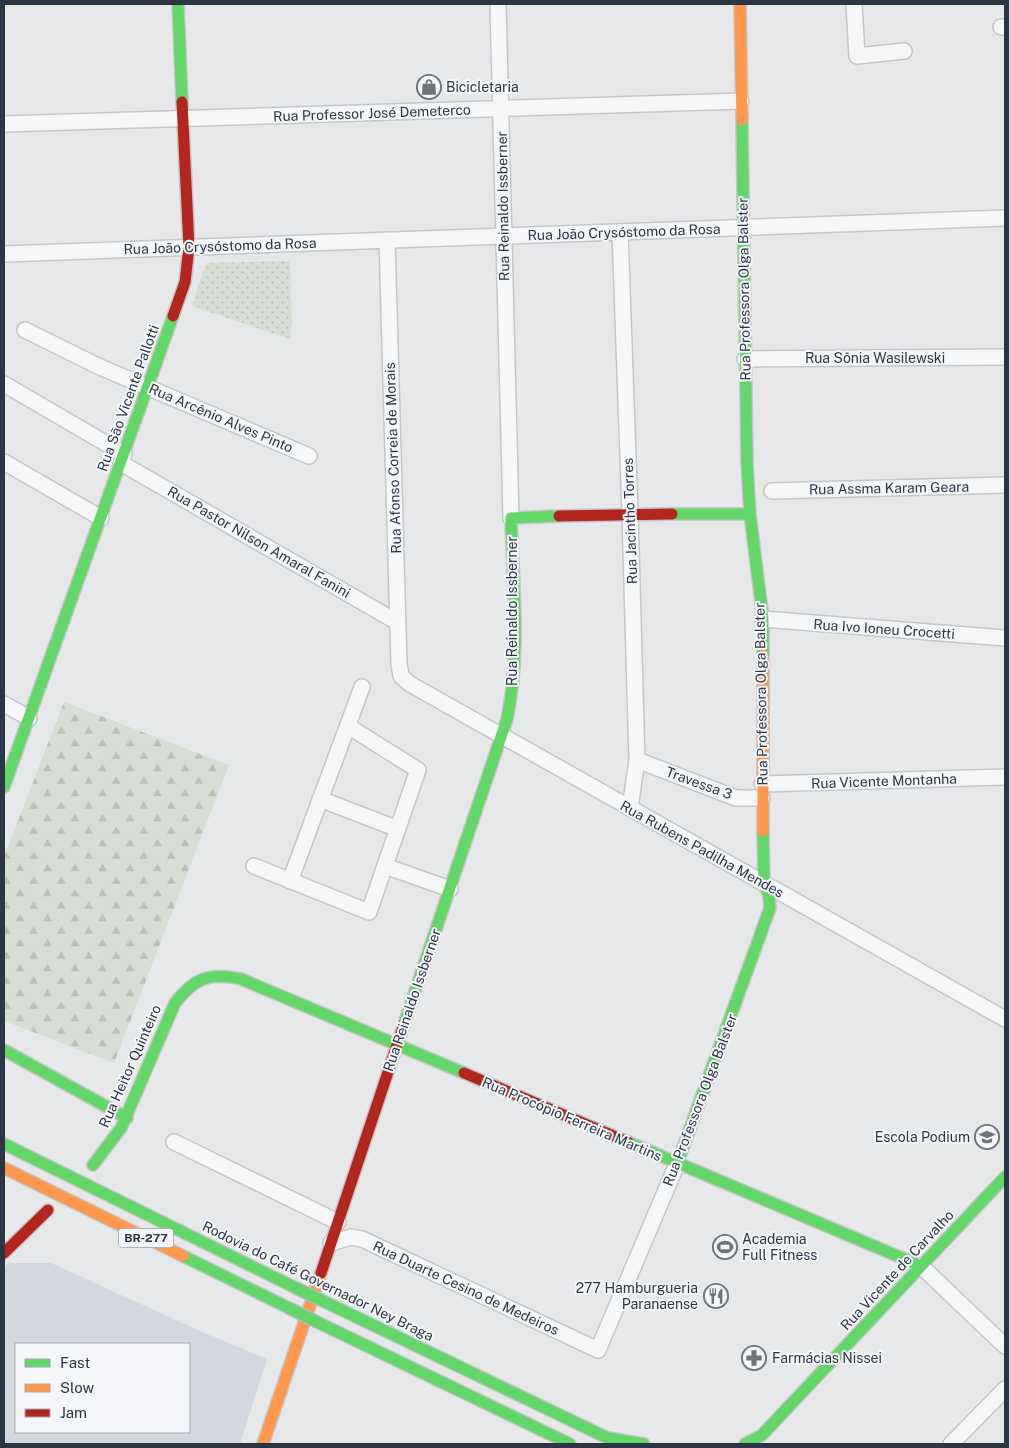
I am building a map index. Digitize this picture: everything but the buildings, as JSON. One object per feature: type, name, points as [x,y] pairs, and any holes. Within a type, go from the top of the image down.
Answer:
[{"type":"main road","name":"Rua São Vicente Pallotti","points":[[4,787],[185,282],[189,247],[178,4]]},
{"type":"main road","name":"Rua Professora Olga Balster","points":[[678,1164],[770,908],[769,896],[764,884],[762,791],[763,619],[750,514],[747,463],[740,4]]},
{"type":"main road","points":[[511,518],[630,514],[750,514]]},
{"type":"main road","name":"Rua Reinaldo Issberner","points":[[263,1444],[450,889],[510,704],[514,676],[511,518]]},
{"type":"main road","name":"Rua Procópio Ferreira Martins","points":[[196,981],[212,976],[228,976],[241,979],[921,1266]]},
{"type":"main road","name":"Rua Heitor Quinteiro","points":[[93,1165],[112,1142],[127,1118],[175,1002],[184,990],[196,981]]},
{"type":"main road","points":[[4,1050],[127,1118]]},
{"type":"main road","points":[[4,1139],[34,1159]]},
{"type":"main road","name":"Rodovia do Café Governador Ney Braga","points":[[4,1144],[296,1288],[620,1444]]},
{"type":"main road","name":"BR-277","points":[[4,1168],[570,1444]]},
{"type":"main road","name":"Rua Vicente de Carvalho","points":[[745,1444],[762,1435],[1005,1176]]},
{"type":"main road","points":[[4,1253],[48,1210]]},
{"type":"main road","points":[[608,1438],[644,1444]]},
{"type":"street","name":"Rua Reinaldo Issberner","points":[[498,4],[511,518]]},
{"type":"street","points":[[854,4],[856,56],[904,51]]},
{"type":"street","name":"Rua Professor José Demeterco","points":[[4,124],[741,101]]},
{"type":"street","name":"Rua João Crysóstomo da Rosa","points":[[4,254],[1005,218]]},
{"type":"street","name":"Rua Jacintho Torres","points":[[620,232],[637,760],[630,808]]},
{"type":"street","name":"Rua Afonso Correia de Morais","points":[[386,240],[397,622],[401,676]]},
{"type":"street","name":"Rua Arcênio Alves Pinto","points":[[25,330],[100,367],[308,456]]},
{"type":"street","name":"Rua Sônia Wasilewski","points":[[745,359],[1005,357]]},
{"type":"street","name":"Rua Pastor Nilson Amaral Fanini","points":[[4,384],[122,458],[397,622]]},
{"type":"street","points":[[4,462],[101,518]]},
{"type":"street","name":"Rua Assma Karam Geara","points":[[772,491],[1005,485]]},
{"type":"street","name":"Rua Ivo Ioneu Crocetti","points":[[763,619],[1005,638]]},
{"type":"street","name":"Rua Rubens Padilha Mendes","points":[[401,676],[410,684],[501,736],[1005,1019]]},
{"type":"street","points":[[290,881],[362,688]]},
{"type":"street","points":[[4,704],[29,718]]},
{"type":"street","points":[[254,866],[369,912],[418,770],[348,726]]},
{"type":"street","name":"Travessa 3","points":[[637,760],[736,798],[762,791]]},
{"type":"street","name":"Rua Vicente Montanha","points":[[762,791],[1005,777]]},
{"type":"street","points":[[320,799],[398,829]]},
{"type":"street","points":[[385,866],[450,889]]},
{"type":"street","points":[[174,1142],[338,1222]]},
{"type":"street","name":"Rua Professora Olga Balster","points":[[598,1350],[678,1164]]},
{"type":"street","name":"Rua Duarte Cesino de Medeiros","points":[[331,1243],[351,1237],[362,1239],[598,1350]]},
{"type":"street","name":"Rua Procópio Ferreira Martins","points":[[921,1266],[1005,1346]]},
{"type":"street","points":[[951,1444],[1005,1389]]},
{"type":"shaded area","points":[[8,1263],[51,1263],[200,1331],[267,1359],[240,1444],[4,1444],[4,1270]]},
{"type":"green space","points":[[290,261],[292,323],[290,339],[192,306],[206,263]]},
{"type":"green space","points":[[64,702],[229,765],[114,1063],[4,1021],[4,857]]},
{"type":"traffic: fast","points":[[178,4],[182,102]]},
{"type":"traffic: fast","points":[[742,120],[747,463],[750,514],[763,619],[763,655]]},
{"type":"traffic: fast","points":[[4,787],[173,316]]},
{"type":"traffic: fast","points":[[672,514],[750,514]]},
{"type":"traffic: fast","points":[[404,1024],[507,719],[514,669],[515,644],[511,518],[559,516]]},
{"type":"traffic: fast","points":[[677,1164],[770,908],[769,896],[764,884],[763,831]]},
{"type":"traffic: fast","points":[[93,1165],[121,1128],[175,1003],[189,988],[203,979],[220,976],[241,979],[464,1073]]},
{"type":"traffic: fast","points":[[4,1050],[127,1118]]},
{"type":"traffic: fast","points":[[628,1142],[921,1266]]},
{"type":"traffic: fast","points":[[4,1144],[296,1288]]},
{"type":"traffic: fast","points":[[745,1444],[762,1435],[1005,1177]]},
{"type":"traffic: fast","points":[[183,1256],[289,1308]]},
{"type":"traffic: fast","points":[[296,1288],[323,1301]]},
{"type":"traffic: fast","points":[[323,1301],[620,1444]]},
{"type":"traffic: fast","points":[[289,1308],[317,1322]]},
{"type":"traffic: fast","points":[[317,1322],[570,1444]]},
{"type":"traffic: fast","points":[[608,1438],[644,1444]]},
{"type":"traffic: slow","points":[[740,4],[742,120]]},
{"type":"traffic: slow","points":[[763,655],[763,831]]},
{"type":"traffic: slow","points":[[4,1168],[183,1256]]},
{"type":"traffic: slow","points":[[263,1444],[321,1273]]},
{"type":"traffic: jam","points":[[173,316],[185,282],[189,247],[182,102]]},
{"type":"traffic: jam","points":[[559,516],[672,514]]},
{"type":"traffic: jam","points":[[321,1273],[404,1024]]},
{"type":"traffic: jam","points":[[464,1073],[628,1142]]},
{"type":"traffic: jam","points":[[4,1253],[48,1210]]},
{"type":"place","name":"Bicicletaria","points":[[429,87]]},
{"type":"place","name":"Escola Podium","points":[[987,1137]]},
{"type":"place","name":"Academia Full Fitness","points":[[725,1247]]},
{"type":"place","name":"277 Hamburgueria Paranaense","points":[[716,1296]]},
{"type":"place","name":"Farmácias Nissei","points":[[754,1358]]}]
